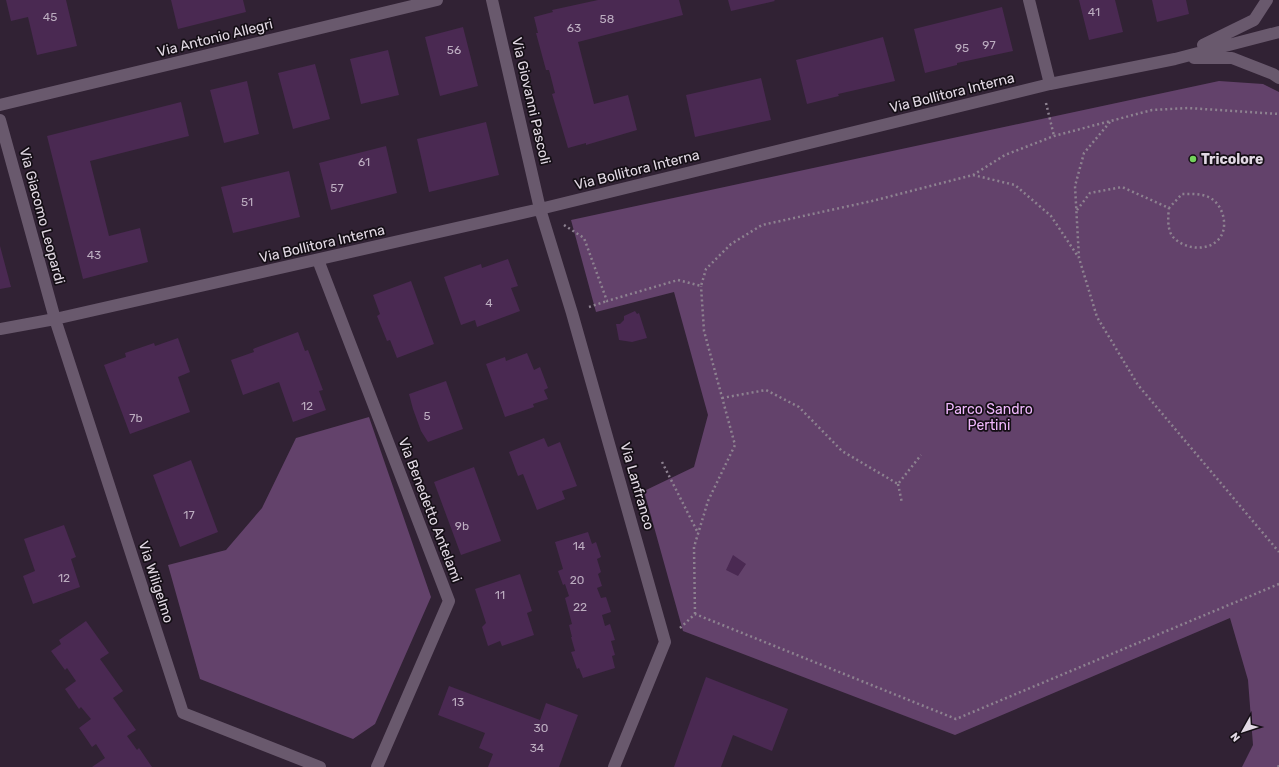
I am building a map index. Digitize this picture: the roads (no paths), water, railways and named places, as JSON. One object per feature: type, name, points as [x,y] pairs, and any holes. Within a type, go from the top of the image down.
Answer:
[{"type":"street","name":"Via Antonio Allegri","points":[[0,105],[437,0]]},
{"type":"street","name":"Via Giovanni Pascoli","points":[[492,0],[540,209]]},
{"type":"street","points":[[1029,0],[1046,85]]},
{"type":"street","points":[[1175,59],[1254,20],[1267,0]]},
{"type":"street","name":"Via Bollitora Interna","points":[[0,329],[55,319],[540,209],[1046,85],[1175,59],[1279,32]]},
{"type":"street","points":[[1175,59],[1232,58],[1273,74],[1279,78]]},
{"type":"street","name":"Via Giacomo Leopardi","points":[[0,120],[55,319]]},
{"type":"street","name":"Via Lanfranco","points":[[540,209],[572,313],[666,642],[614,767]]},
{"type":"street","name":"Via Benedetto Antelami","points":[[318,260],[449,601],[377,767]]},
{"type":"street","name":"Via Wiligelmo","points":[[55,319],[183,713],[320,767]]},
{"type":"place","name":"Tricolore","points":[[1193,159]]},
{"type":"park label","name":"Parco Sandro Pertini","points":[[989,418]]}]
